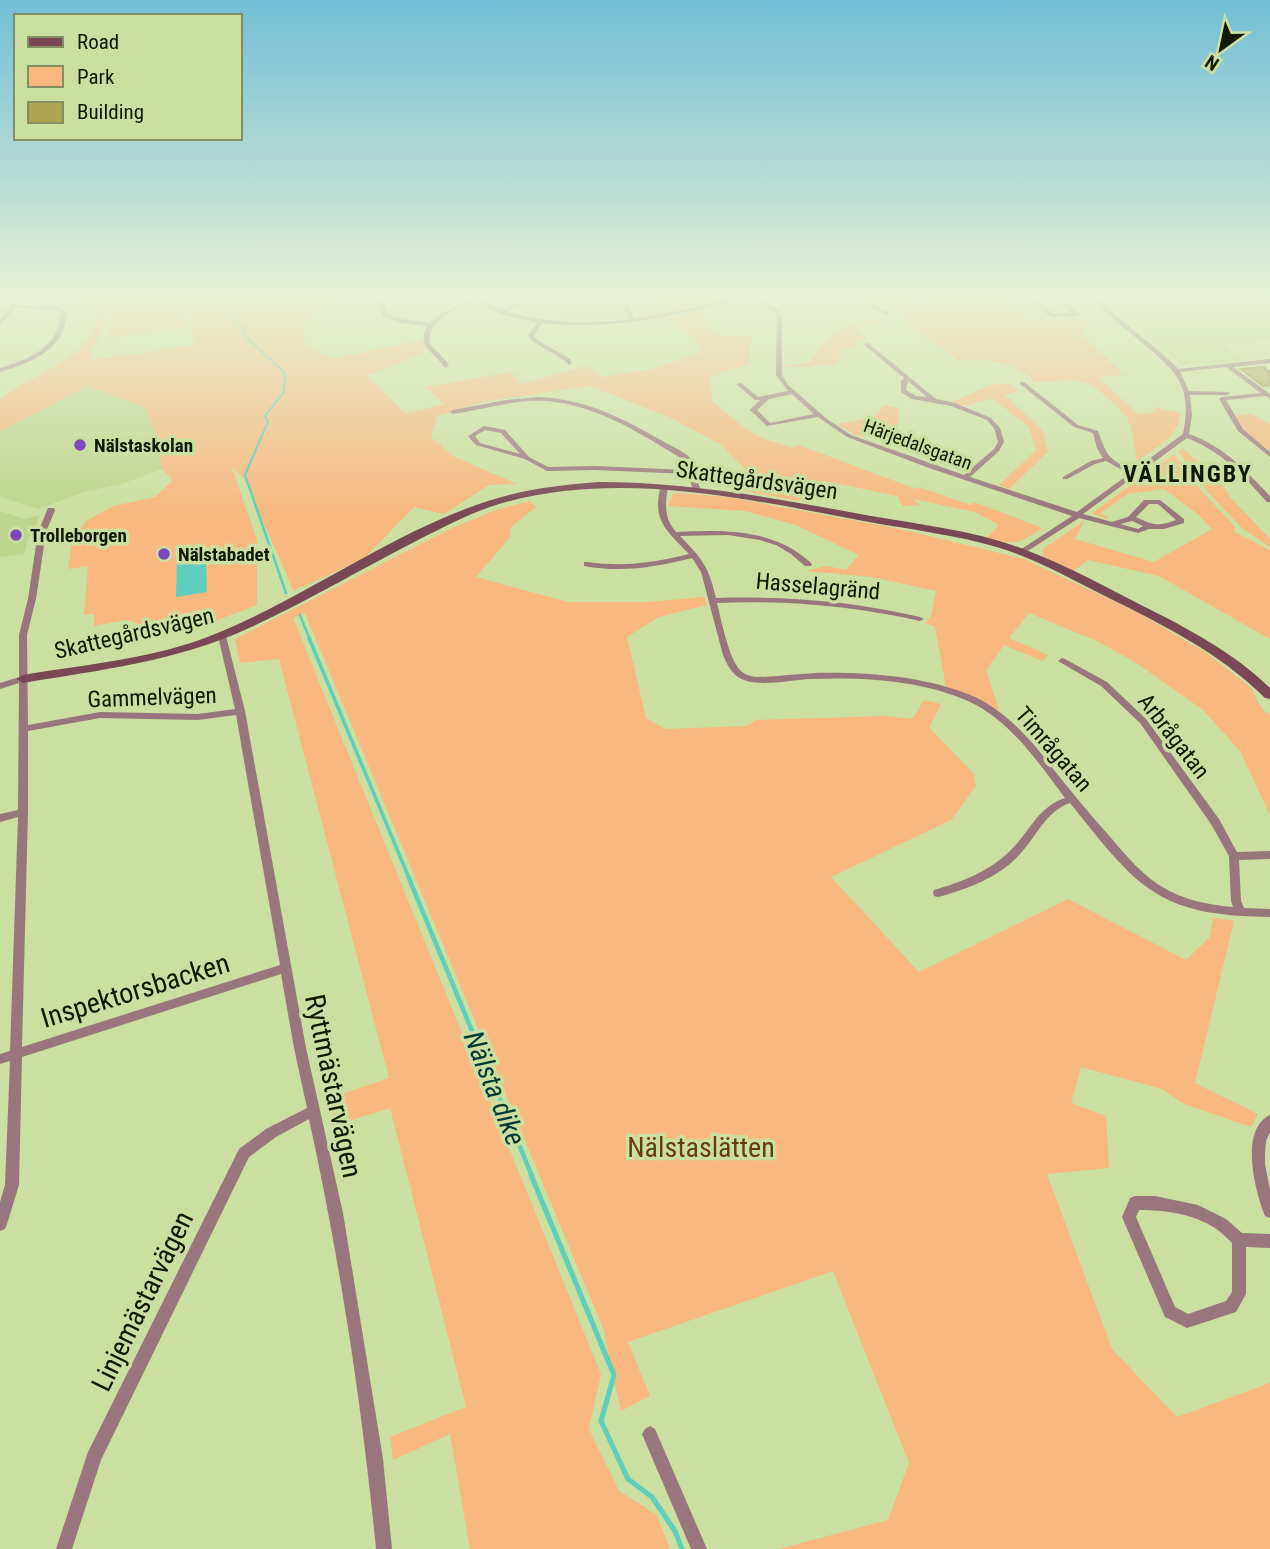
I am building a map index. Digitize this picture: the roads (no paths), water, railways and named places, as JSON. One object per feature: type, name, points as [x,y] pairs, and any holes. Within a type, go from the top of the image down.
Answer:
[{"type":"street","name":"Härjedalsgatan","points":[[779,368],[779,375],[793,392],[849,436],[965,478],[1078,515],[1138,531],[1181,521],[1160,502],[1147,502],[1130,519]]},
{"type":"street","points":[[896,368],[934,400]]},
{"type":"street","points":[[1171,368],[1176,371],[1199,368]]},
{"type":"street","points":[[1023,552],[1186,435],[1189,393],[1173,368]]},
{"type":"street","points":[[1231,368],[1269,393]]},
{"type":"street","points":[[908,378],[904,381],[903,391],[907,395],[974,411],[989,419],[997,428],[1001,442],[997,450],[965,478]]},
{"type":"street","points":[[1022,383],[1076,426],[1096,432],[1100,451],[1107,459],[1134,473]]},
{"type":"street","points":[[739,384],[757,399],[793,392]]},
{"type":"street","points":[[1189,393],[1269,393]]},
{"type":"street","points":[[1269,393],[1222,399],[1240,430],[1270,455]]},
{"type":"street","points":[[767,397],[752,410],[769,425],[819,415]]},
{"type":"street","points":[[453,412],[538,399],[564,402],[621,421],[687,459],[696,488]]},
{"type":"street","points":[[527,458],[503,431],[484,428],[471,436],[478,443],[527,458],[547,469],[693,472]]},
{"type":"street","points":[[1186,435],[1222,451],[1237,463],[1270,500]]},
{"type":"street","points":[[1065,478],[1093,462],[1107,459]]},
{"type":"street","name":"Skattegårdsvägen","points":[[23,679],[141,657],[222,636],[449,520],[496,502],[536,492],[584,486],[664,487],[696,488],[967,537],[1023,552],[1172,625],[1250,676],[1270,695]]},
{"type":"street","name":"Timrågatan","points":[[664,487],[662,514],[704,569],[728,655],[734,670],[742,676],[756,679],[829,675],[889,678],[955,693],[993,711],[1025,738],[1072,799],[1136,874],[1162,892],[1193,905],[1240,912],[1270,913]]},
{"type":"street","points":[[0,1224],[12,1185],[23,812],[23,635],[32,599],[42,532],[51,510]]},
{"type":"street","points":[[1113,524],[1130,519],[1144,522],[1146,527]]},
{"type":"street","points":[[675,534],[744,533],[772,541],[798,554],[808,564]]},
{"type":"street","points":[[587,564],[639,568],[695,555]]},
{"type":"street","name":"Hasselagränd","points":[[713,601],[804,600],[885,610],[920,619]]},
{"type":"street","name":"Ryttmästarvägen","points":[[222,636],[240,711],[285,968],[336,1213],[375,1459],[384,1549]]},
{"type":"street","name":"Arbrågatan","points":[[1062,662],[1104,684],[1143,722],[1215,822],[1234,856],[1236,901],[1240,912]]},
{"type":"street","points":[[0,686],[23,679]]},
{"type":"street","name":"Gammelvägen","points":[[24,729],[100,715],[198,717],[240,711]]},
{"type":"street","points":[[938,893],[953,890],[1000,865],[1017,851],[1048,808],[1072,799]]},
{"type":"street","points":[[0,818],[23,812]]},
{"type":"street","points":[[1234,856],[1270,855]]},
{"type":"street","name":"Inspektorsbacken","points":[[0,1059],[285,968]]},
{"type":"street","name":"Linjemästarvägen","points":[[64,1549],[94,1458],[244,1153],[271,1133],[313,1111]]},
{"type":"street","points":[[1270,1121],[1258,1137],[1258,1159],[1270,1211]]},
{"type":"street","points":[[1239,1240],[1240,1293],[1231,1307],[1187,1321],[1170,1312],[1129,1217],[1135,1203],[1155,1203],[1198,1212],[1221,1224],[1239,1240],[1270,1241]]},
{"type":"street","points":[[650,1434],[699,1549]]},
{"type":"water","points":[[206,554],[207,592],[176,597],[177,559]]},
{"type":"waterway","name":"Nälsta dike","points":[[256,449],[268,422],[265,416],[284,392],[285,373],[280,368]]},
{"type":"waterway","name":"Nälsta dike","points":[[257,447],[245,475],[286,593]]},
{"type":"waterway","name":"Nälsta dike","points":[[300,615],[310,640]]},
{"type":"waterway","name":"Nälsta dike","points":[[309,638],[409,878]]},
{"type":"waterway","name":"Nälsta dike","points":[[408,876],[532,1176]]},
{"type":"waterway","name":"Nälsta dike","points":[[531,1175],[614,1375],[601,1421],[628,1479],[652,1497],[675,1531],[682,1549]]},
{"type":"place","name":"Nälstaskolan","points":[[80,445]]},
{"type":"place","name":"Trolleborgen","points":[[16,535]]},
{"type":"place","name":"Nälstabadet","points":[[164,554]]},
{"type":"district","name":"VÄLLINGBY","points":[[1188,474]]},
{"type":"park label","name":"Nälstaslätten","points":[[701,1147]]}]
